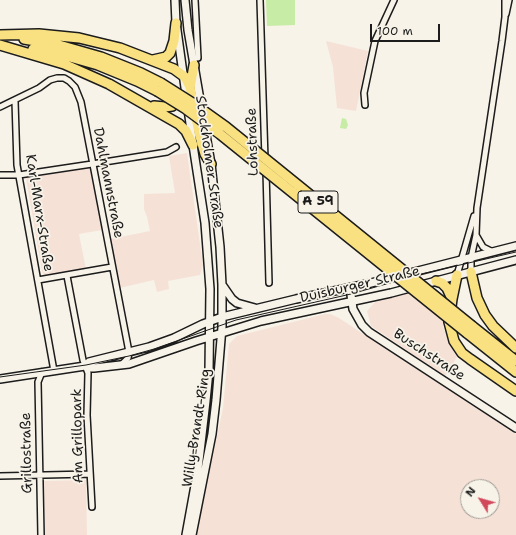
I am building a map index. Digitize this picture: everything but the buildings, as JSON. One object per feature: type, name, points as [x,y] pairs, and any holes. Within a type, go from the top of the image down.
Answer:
[{"type":"highway","points":[[153,60],[166,57],[170,53],[174,41],[176,23]]},
{"type":"highway","points":[[0,35],[39,34],[79,38],[120,48],[174,69],[183,75],[188,81],[188,91],[199,133],[205,154],[211,164]]},
{"type":"highway","name":"A 59","points":[[0,35],[38,41],[78,50],[121,64],[159,87],[469,329],[516,361]]},
{"type":"highway","points":[[0,45],[71,66],[108,84],[180,124],[189,136],[193,145]]},
{"type":"highway","name":"A 59","points":[[0,45],[42,51],[83,60],[159,87]]},
{"type":"highway","points":[[143,103],[158,107],[165,107],[178,103],[188,91],[196,62]]},
{"type":"highway","points":[[471,272],[477,298],[485,315],[493,326],[516,348]]},
{"type":"highway","points":[[457,276],[449,322],[451,334],[457,346],[470,359],[516,391]]},
{"type":"highway","points":[[436,281],[442,283],[447,288],[452,299]]},
{"type":"highway","name":"A 59","points":[[469,329],[516,372]]},
{"type":"main road","points":[[175,0],[176,23],[183,75]]},
{"type":"main road","name":"Stockholmer Straße","points":[[185,0],[188,30],[196,62],[211,164],[220,241],[222,321]]},
{"type":"main road","name":"Stockholmer Straße","points":[[188,91],[193,145],[208,247],[210,325]]},
{"type":"main road","name":"Duisburger Straße","points":[[516,246],[350,288],[257,308],[174,338],[89,362],[85,366],[94,368],[134,362],[261,321],[352,302],[516,260]]},
{"type":"main road","points":[[222,285],[237,303],[257,308]]},
{"type":"main road","name":"Buschstraße","points":[[350,288],[353,309],[362,325],[369,332],[516,428]]},
{"type":"main road","name":"Willy-Brandt-Ring","points":[[192,535],[212,434],[219,372],[222,321]]},
{"type":"main road","name":"Willy-Brandt-Ring","points":[[186,535],[203,433],[209,371],[210,325]]},
{"type":"main road","points":[[0,379],[85,366]]},
{"type":"street","name":"Stockholmer Straße","points":[[195,0],[196,62]]},
{"type":"street","name":"Lohstraße","points":[[260,0],[269,283]]},
{"type":"street","points":[[365,105],[364,93],[375,41],[394,0]]},
{"type":"street","points":[[471,272],[471,258],[476,234],[477,208],[505,17],[505,0]]},
{"type":"street","points":[[505,17],[508,12],[509,0]]},
{"type":"street","name":"Dahlmannstraße","points":[[0,107],[15,101],[50,80],[57,78],[64,78],[75,86],[81,102],[112,267],[132,351]]},
{"type":"street","name":"Karl-Marx-Straße","points":[[15,101],[17,165],[54,370]]},
{"type":"street","points":[[0,175],[19,175],[92,164],[167,152],[176,148]]},
{"type":"street","points":[[457,276],[477,208]]},
{"type":"street","points":[[476,234],[484,246],[493,252]]},
{"type":"street","points":[[38,280],[112,267]]},
{"type":"street","name":"Am Grillopark","points":[[67,276],[83,360],[89,380],[88,415],[92,507]]},
{"type":"street","points":[[132,351],[131,358],[134,362]]},
{"type":"street","points":[[121,364],[128,358],[132,351]]},
{"type":"street","name":"Grillostraße","points":[[41,535],[38,382],[42,372]]},
{"type":"street","points":[[0,476],[90,474]]},
{"type":"shaded area","points":[[326,41],[368,51],[356,111],[337,108],[333,67]]},
{"type":"shaded area","points":[[187,153],[203,265],[200,275],[168,281],[169,289],[157,292],[154,280],[119,288],[110,239],[150,231],[144,209],[144,194],[175,193],[169,156]]},
{"type":"shaded area","points":[[90,168],[102,230],[79,234],[86,269],[46,277],[42,271],[26,178]]},
{"type":"shaded area","points":[[420,290],[445,312],[443,326],[449,343],[457,357],[445,376],[371,326],[367,311],[375,302]]},
{"type":"shaded area","points":[[330,314],[339,318],[516,434],[516,535],[196,535],[223,408],[229,344],[237,336]]},
{"type":"shaded area","points":[[86,480],[87,535],[45,535],[44,481]]},
{"type":"green space","points":[[266,0],[295,0],[295,25],[267,26]]},
{"type":"green space","points":[[342,118],[346,119],[348,125],[346,129],[340,128]]},
{"type":"tram line","points":[[0,377],[86,365],[129,356],[154,349],[236,320],[351,294],[421,274],[516,252]]}]
